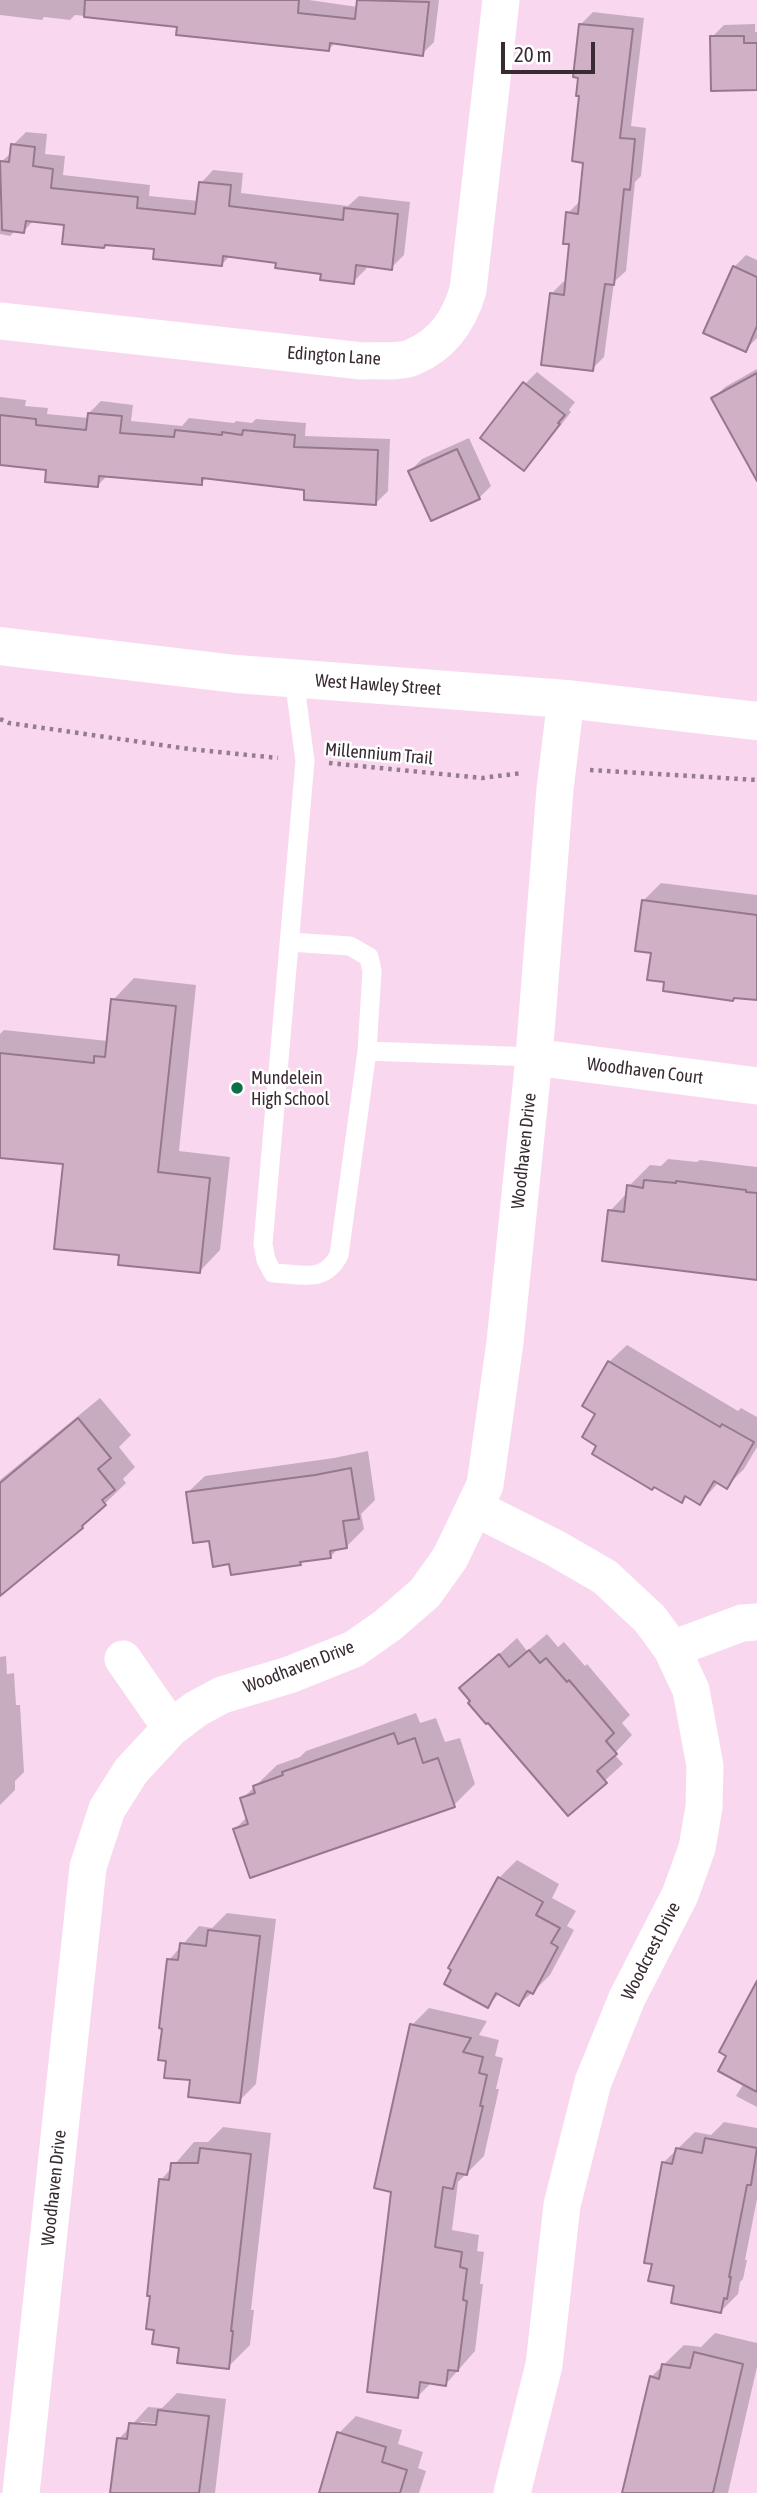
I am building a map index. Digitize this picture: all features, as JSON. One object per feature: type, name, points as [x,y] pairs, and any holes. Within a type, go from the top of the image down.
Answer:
[{"type":"street","name":"Edington Lane","points":[[0,321],[362,361],[411,359],[446,336],[462,311],[468,290],[501,0]]},
{"type":"street","name":"West Hawley Street","points":[[0,646],[294,678],[566,699],[757,721]]},
{"type":"street","name":"Woodhaven Drive","points":[[21,2493],[88,1867],[107,1809],[131,1770],[171,1728],[197,1709],[222,1695],[289,1675],[354,1648],[388,1625],[425,1593],[450,1558],[485,1485],[505,1342],[534,1057],[557,769],[566,699]]},
{"type":"street","name":"Woodhaven Court","points":[[534,1057],[757,1086]]},
{"type":"street","name":"Woodcrest Drive","points":[[475,1508],[555,1548],[605,1577],[650,1619],[672,1649],[691,1690],[705,1766],[704,1807],[696,1849],[680,1895],[627,1998],[593,2082],[562,2205],[544,2365],[512,2493]]},
{"type":"street","points":[[672,1649],[742,1623],[757,1622]]},
{"type":"street","points":[[123,1659],[171,1728]]},
{"type":"lane","points":[[289,942],[350,946],[369,957],[372,971],[367,1051],[339,1255],[332,1268],[320,1275],[273,1273],[265,1260],[262,1244],[305,761],[294,678]]},
{"type":"lane","points":[[367,1051],[534,1057]]},
{"type":"path","name":"Millennium Trail","points":[[0,719],[9,723],[189,749],[482,778],[557,769],[757,780]]},
{"type":"building","points":[[85,0],[299,0],[298,13],[355,19],[357,0],[429,2],[423,56],[330,43],[329,51],[176,35],[177,27],[84,17]]},
{"type":"building","points":[[579,24],[633,29],[620,138],[635,139],[630,190],[624,189],[614,285],[605,284],[593,371],[541,365],[550,293],[564,295],[569,244],[563,244],[566,212],[578,214],[583,163],[572,161],[579,96],[576,96],[578,78],[573,77]]},
{"type":"building","points":[[710,36],[744,36],[744,43],[757,43],[757,90],[711,91]]},
{"type":"building","points":[[11,144],[35,147],[33,166],[53,169],[51,188],[138,197],[137,208],[195,214],[199,182],[231,185],[229,206],[343,220],[344,208],[398,214],[392,270],[356,265],[354,284],[320,280],[321,274],[275,268],[276,263],[223,256],[222,266],[153,259],[154,249],[62,244],[64,225],[26,221],[24,233],[2,230],[0,161],[9,162]]},
{"type":"building","points":[[733,266],[757,277],[757,326],[746,352],[703,333]]},
{"type":"building","points":[[757,373],[757,481],[711,398]]},
{"type":"building","points":[[523,382],[565,415],[524,471],[480,438]]},
{"type":"building","points":[[88,413],[122,416],[120,433],[174,437],[175,430],[242,435],[243,430],[295,435],[294,447],[378,450],[376,505],[304,500],[304,490],[202,478],[202,485],[99,476],[98,487],[45,482],[46,470],[0,465],[0,415],[36,419],[36,425],[86,430]]},
{"type":"building","points":[[457,449],[480,499],[431,521],[408,471]]},
{"type":"building","points":[[642,900],[757,915],[757,1000],[734,998],[733,1001],[663,991],[664,982],[647,980],[651,953],[635,951]]},
{"type":"building","points":[[111,999],[176,1006],[158,1172],[210,1178],[200,1273],[118,1265],[119,1255],[54,1249],[63,1164],[0,1158],[0,1053],[94,1063],[94,1056],[105,1057]]},
{"type":"building","points":[[644,1180],[676,1181],[757,1193],[757,1280],[602,1261],[608,1210],[624,1212],[627,1185],[643,1188]]},
{"type":"building","points":[[608,1361],[720,1427],[722,1424],[754,1442],[727,1489],[714,1481],[700,1505],[685,1496],[682,1503],[654,1487],[652,1490],[592,1454],[596,1446],[582,1437],[595,1414],[582,1406]]},
{"type":"building","points":[[78,1418],[111,1458],[98,1469],[115,1490],[102,1500],[106,1505],[82,1526],[83,1528],[0,1596],[0,1483]]},
{"type":"building","points":[[351,1468],[359,1519],[343,1521],[347,1548],[330,1551],[331,1558],[231,1575],[229,1564],[213,1567],[209,1541],[193,1543],[186,1492]]},
{"type":"building","points":[[529,1650],[540,1663],[546,1658],[567,1682],[569,1680],[614,1733],[606,1741],[617,1754],[597,1771],[607,1783],[568,1816],[468,1703],[470,1701],[459,1688],[499,1654],[509,1667]]},
{"type":"building","points":[[394,1733],[398,1744],[415,1738],[423,1763],[438,1758],[455,1807],[250,1878],[233,1829],[248,1824],[240,1798],[255,1793],[253,1786],[283,1775],[282,1772]]},
{"type":"building","points":[[498,1877],[543,1902],[536,1915],[560,1928],[551,1943],[558,1947],[533,1994],[527,1991],[519,2006],[496,1993],[488,2008],[444,1984],[451,1970],[448,1968]]},
{"type":"building","points":[[208,1930],[260,1936],[240,2103],[188,2097],[190,2080],[164,2078],[166,2061],[158,2060],[167,1959],[178,1960],[180,1943],[206,1946]]},
{"type":"building","points":[[757,1981],[757,2092],[718,2071],[726,2056],[719,2052]]},
{"type":"building","points":[[410,2024],[471,2038],[463,2052],[483,2057],[479,2073],[487,2075],[480,2106],[483,2106],[467,2175],[457,2173],[453,2189],[443,2187],[435,2247],[462,2252],[460,2267],[467,2269],[463,2300],[467,2301],[458,2371],[448,2370],[446,2386],[420,2382],[418,2398],[367,2392],[391,2192],[374,2188]]},
{"type":"building","points":[[705,2138],[757,2148],[751,2185],[747,2185],[727,2299],[724,2298],[721,2313],[671,2303],[674,2286],[648,2281],[652,2264],[644,2263],[662,2162],[672,2164],[676,2148],[702,2153]]},
{"type":"building","points":[[200,2148],[251,2154],[229,2369],[177,2363],[179,2348],[152,2344],[154,2330],[146,2329],[159,2179],[169,2180],[171,2163],[198,2163]]},
{"type":"building","points":[[694,2352],[743,2364],[713,2493],[622,2493],[650,2376],[659,2379],[662,2364],[690,2368]]},
{"type":"building","points":[[158,2410],[209,2416],[199,2493],[110,2493],[117,2438],[127,2439],[129,2423],[156,2425]]},
{"type":"building","points":[[337,2432],[386,2447],[382,2462],[407,2470],[400,2493],[319,2493]]},
{"type":"place","name":"Mundelein High School","points":[[237,1088]]}]
